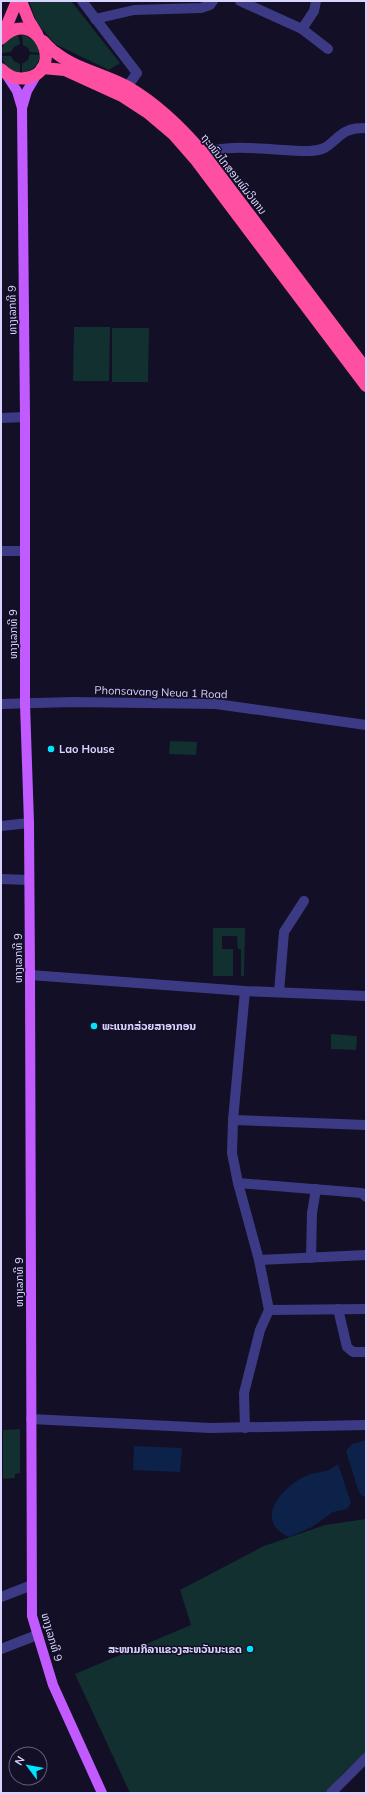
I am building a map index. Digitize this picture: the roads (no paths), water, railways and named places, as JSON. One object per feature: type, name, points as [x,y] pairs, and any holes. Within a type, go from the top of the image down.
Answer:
[{"type":"highway","points":[[1,38],[17,1]]},
{"type":"highway","points":[[21,1],[29,21],[40,37],[46,54],[39,71]]},
{"type":"highway","points":[[1,38],[14,30],[22,29],[40,37]]},
{"type":"highway","name":"ຖະໜົນໄກສອນພົມວິຫານ","points":[[40,37],[56,54],[127,87],[154,104],[181,127],[199,156],[366,386]]},
{"type":"highway","name":"ຖະໜົນໄກສອນພົມວິຫານ","points":[[4,72],[13,78],[21,79],[30,78],[39,71],[65,70],[122,96],[148,112],[199,156],[366,369]]},
{"type":"main road","name":"ທາງເລກທີ 9","points":[[22,108],[28,91],[39,71]]},
{"type":"main road","name":"ທາງເລກທີ 9","points":[[4,72],[17,91],[22,108],[25,417],[25,704],[29,822],[32,1616],[53,1685],[102,1793]]},
{"type":"street","points":[[82,1],[137,73],[127,87]]},
{"type":"street","points":[[95,19],[134,10],[201,8],[210,5],[213,1]]},
{"type":"street","points":[[240,1],[302,29],[328,49]]},
{"type":"street","points":[[302,29],[314,11],[316,1]]},
{"type":"street","points":[[199,156],[220,149],[249,148],[307,151],[322,150],[345,132],[353,129],[366,128]]},
{"type":"street","points":[[1,418],[25,417]]},
{"type":"street","points":[[1,551],[24,551]]},
{"type":"street","name":"Phonsavang Neua 1 Road","points":[[1,704],[73,702],[216,704],[366,725]]},
{"type":"street","points":[[1,826],[29,822]]},
{"type":"street","points":[[1,879],[29,880]]},
{"type":"street","points":[[279,992],[284,932],[304,901]]},
{"type":"street","points":[[30,975],[245,991],[366,996]]},
{"type":"street","points":[[245,991],[233,1120],[232,1152],[238,1183],[259,1260],[269,1310],[260,1330],[244,1393],[245,1428]]},
{"type":"street","points":[[233,1120],[366,1125]]},
{"type":"street","points":[[238,1183],[362,1193],[366,1197]]},
{"type":"street","points":[[311,1258],[312,1213],[316,1189]]},
{"type":"street","points":[[259,1260],[366,1255]]},
{"type":"street","points":[[338,1309],[347,1347],[353,1352],[366,1352]]},
{"type":"street","points":[[269,1310],[366,1309]]},
{"type":"street","points":[[31,1419],[202,1428],[366,1425]]},
{"type":"street","points":[[1,1597],[32,1585]]},
{"type":"street","points":[[1,1649],[37,1635]]},
{"type":"street","points":[[331,1793],[366,1758]]},
{"type":"water","points":[[366,1440],[366,1496],[362,1496],[358,1490],[346,1451],[352,1444]]},
{"type":"water","points":[[134,1446],[182,1448],[180,1472],[133,1470]]},
{"type":"water","points":[[338,1464],[351,1503],[347,1509],[333,1512],[312,1527],[289,1537],[279,1531],[273,1523],[272,1515],[278,1499],[284,1491],[303,1477],[331,1469]]},
{"type":"place","name":"Lao House","points":[[51,749]]},
{"type":"place","name":"ພະແນກສ່ວຍສາອາກອນ","points":[[94,1026]]},
{"type":"place","name":"ສະໜາມກິລາແຂວງສະຫວັນນະເຂດ","points":[[250,1649]]}]
